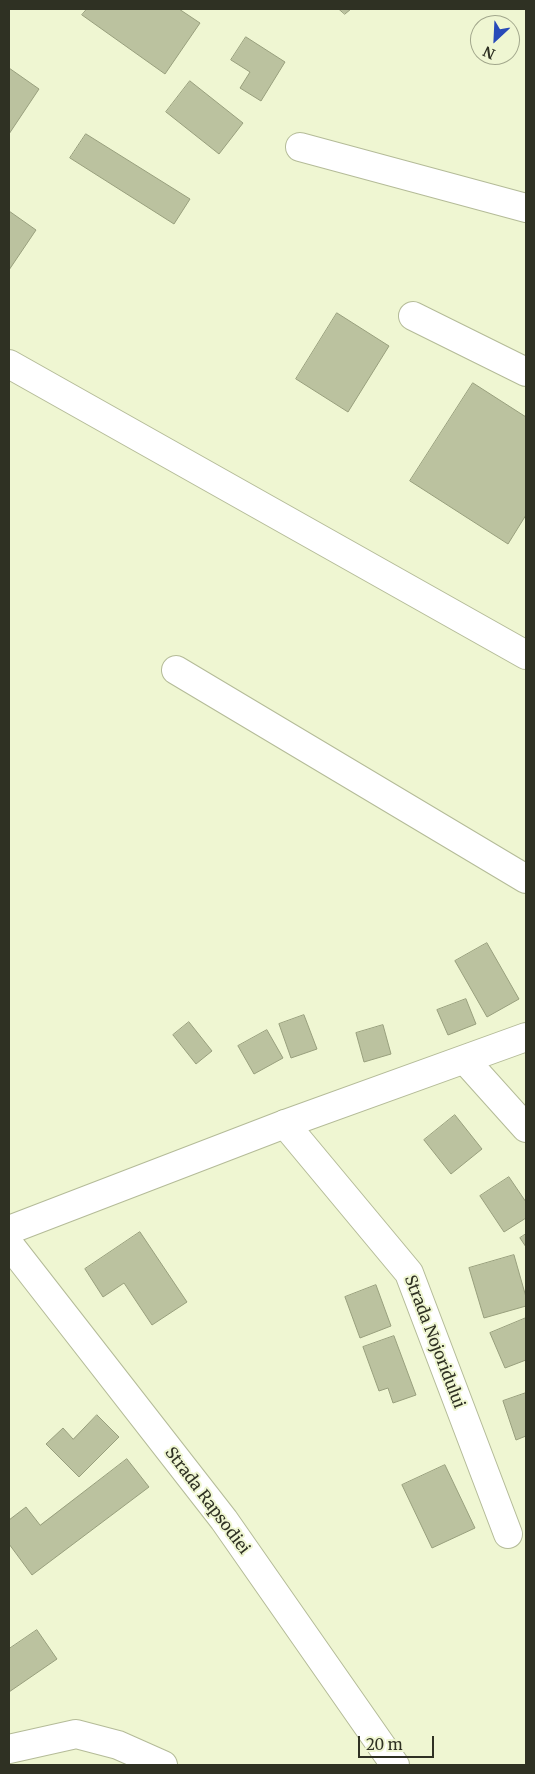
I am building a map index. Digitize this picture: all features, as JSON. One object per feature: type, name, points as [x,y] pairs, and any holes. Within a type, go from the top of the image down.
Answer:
[{"type":"street","points":[[300,147],[526,208]]},
{"type":"street","points":[[413,316],[526,372]]},
{"type":"street","points":[[9,364],[526,655]]},
{"type":"street","points":[[176,670],[526,879]]},
{"type":"street","points":[[9,1230],[286,1124],[526,1037]]},
{"type":"street","points":[[465,1060],[526,1128]]},
{"type":"street","name":"Strada Nojoridului","points":[[286,1124],[409,1273],[508,1534]]},
{"type":"street","name":"Strada Rapsodiei","points":[[9,1244],[224,1520],[395,1765]]},
{"type":"street","points":[[9,1749],[76,1734],[118,1746],[163,1765]]},
{"type":"building","points":[[87,9],[179,9],[200,23],[165,74],[82,15]]},
{"type":"building","points":[[339,9],[351,9],[345,14]]},
{"type":"building","points":[[246,37],[285,62],[261,101],[240,88],[250,72],[231,60]]},
{"type":"building","points":[[9,68],[39,89],[9,134]]},
{"type":"building","points":[[190,81],[243,123],[219,154],[166,112]]},
{"type":"building","points":[[86,134],[190,199],[174,224],[70,158]]},
{"type":"building","points":[[9,211],[36,230],[9,270]]},
{"type":"building","points":[[337,313],[389,346],[348,412],[296,379]]},
{"type":"building","points":[[473,383],[526,417],[526,515],[508,544],[410,481]]},
{"type":"building","points":[[487,943],[519,999],[487,1017],[455,961]]},
{"type":"building","points":[[466,999],[476,1024],[448,1035],[437,1010]]},
{"type":"building","points":[[304,1015],[317,1049],[291,1058],[279,1024]]},
{"type":"building","points":[[189,1022],[212,1051],[196,1064],[173,1035]]},
{"type":"building","points":[[383,1025],[391,1054],[364,1062],[356,1033]]},
{"type":"building","points":[[267,1030],[283,1058],[254,1074],[238,1046]]},
{"type":"building","points":[[455,1115],[482,1149],[451,1174],[424,1140]]},
{"type":"building","points":[[509,1177],[526,1202],[526,1218],[504,1232],[480,1196]]},
{"type":"building","points":[[140,1232],[187,1302],[152,1325],[124,1283],[103,1297],[85,1269]]},
{"type":"building","points":[[526,1234],[526,1247],[520,1238]]},
{"type":"building","points":[[514,1255],[526,1297],[526,1306],[484,1318],[469,1268]]},
{"type":"building","points":[[376,1285],[391,1326],[360,1338],[345,1297]]},
{"type":"building","points":[[526,1318],[526,1360],[505,1368],[490,1333]]},
{"type":"building","points":[[394,1336],[416,1395],[393,1403],[388,1388],[379,1391],[363,1347]]},
{"type":"building","points":[[526,1393],[526,1436],[516,1440],[503,1401]]},
{"type":"building","points":[[97,1415],[119,1437],[79,1477],[46,1444],[63,1428],[73,1439]]},
{"type":"building","points":[[127,1459],[149,1487],[32,1575],[9,1544],[9,1520],[26,1507],[40,1525]]},
{"type":"building","points":[[445,1465],[475,1528],[432,1548],[402,1485]]},
{"type":"building","points":[[37,1630],[57,1659],[9,1692],[9,1649]]}]
